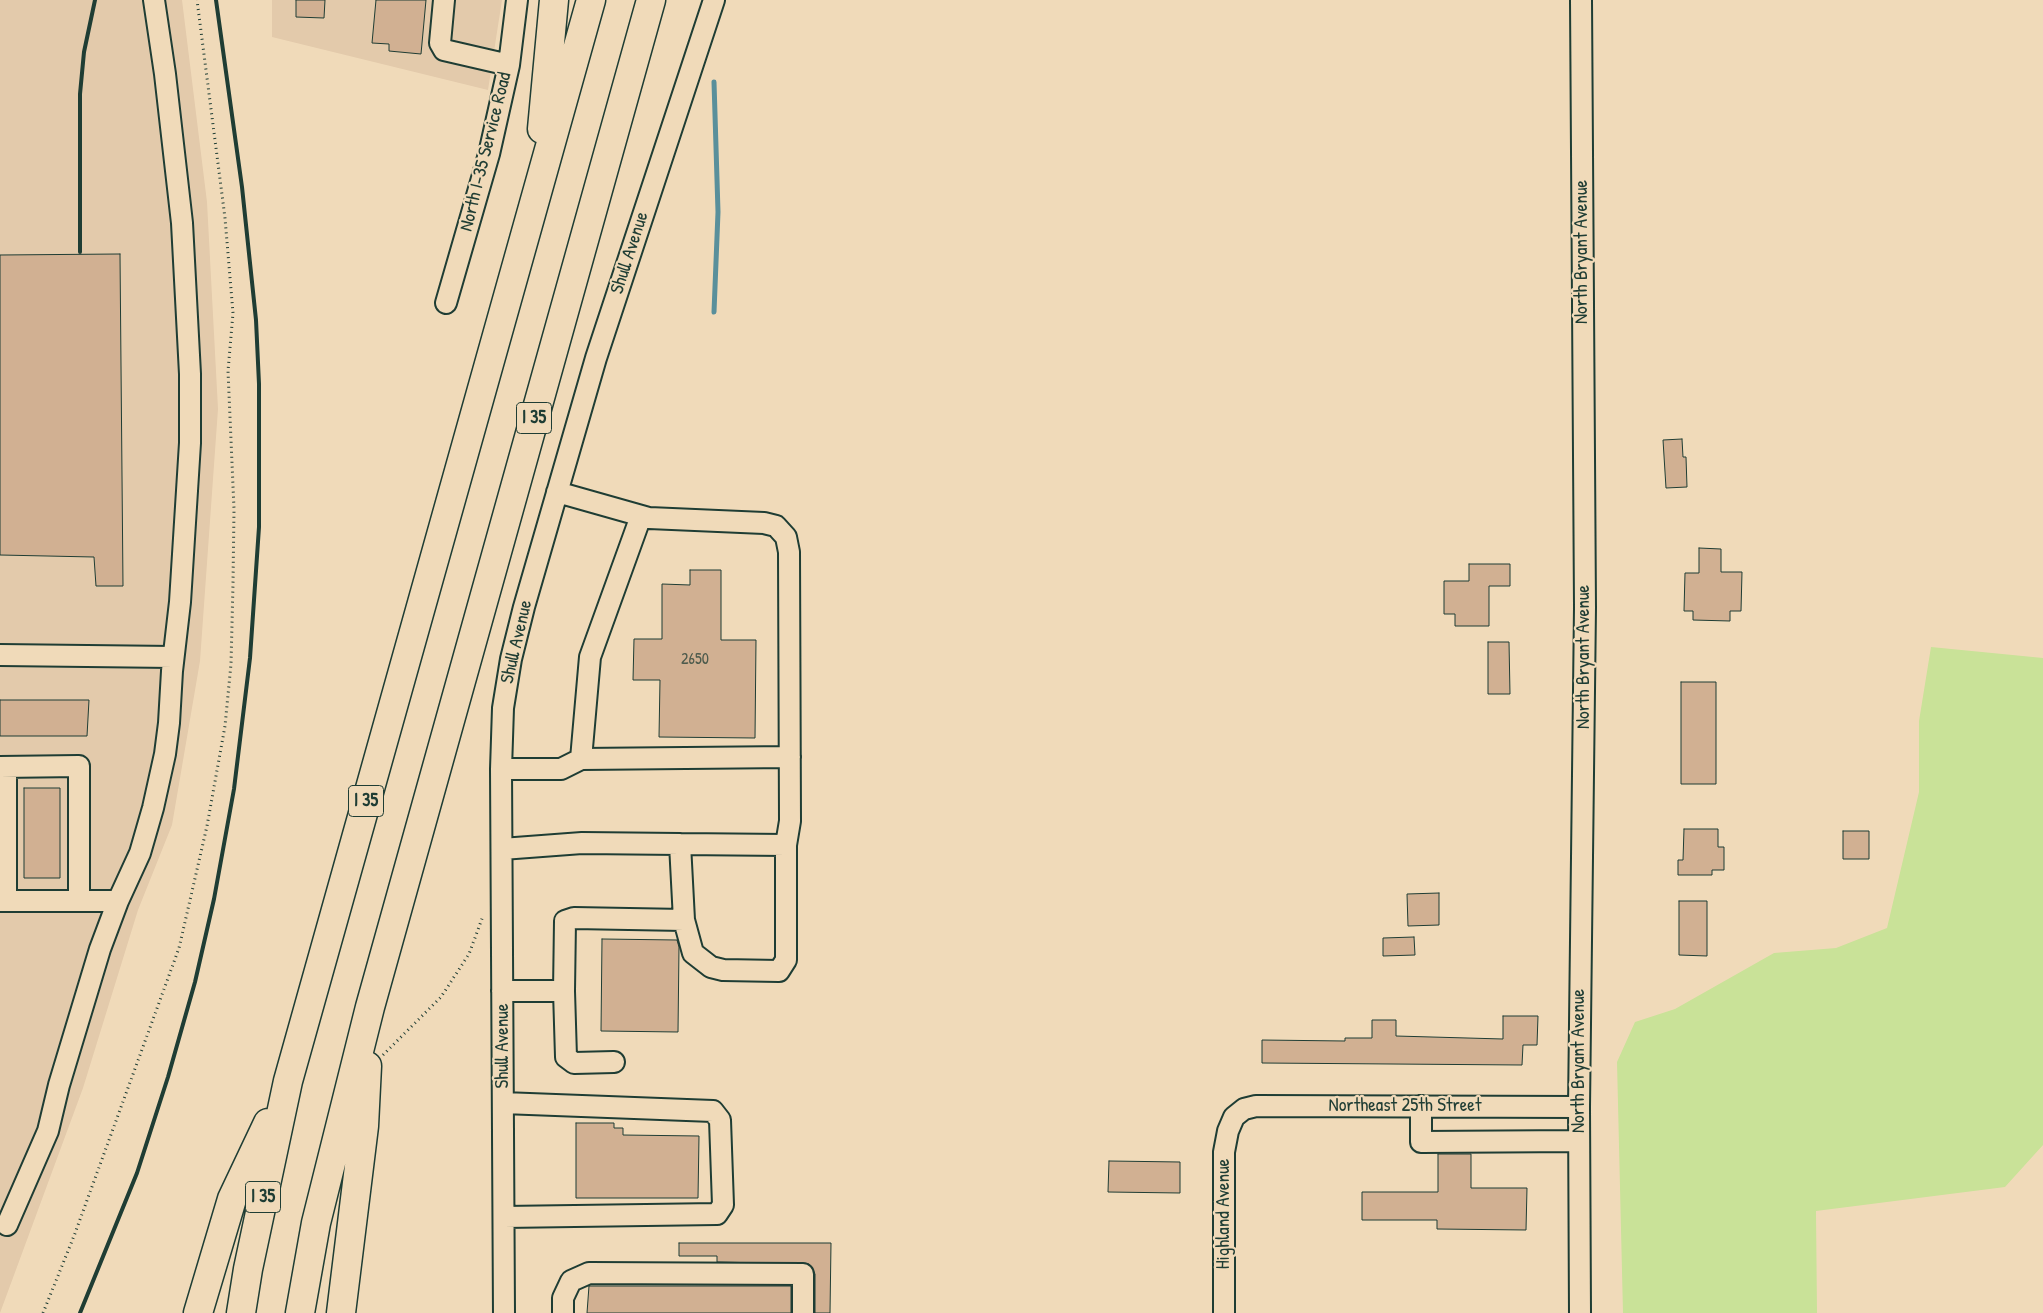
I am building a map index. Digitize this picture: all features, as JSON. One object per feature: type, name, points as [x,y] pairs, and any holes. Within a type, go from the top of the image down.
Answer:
[{"type":"highway","points":[[537,190],[554,0]]},
{"type":"highway","name":"I 35","points":[[241,1313],[248,1269],[288,1081],[590,0]]},
{"type":"highway","name":"I 35","points":[[300,1313],[316,1223],[370,1006],[651,0]]},
{"type":"highway","points":[[341,1313],[364,1126],[370,1006]]},
{"type":"highway","points":[[198,1313],[232,1199],[288,1081]]},
{"type":"street","points":[[7,1225],[48,1131],[59,1085],[100,948],[118,901],[140,853],[153,808],[165,754],[173,657],[180,602],[190,444],[188,320],[174,146],[154,0]]},
{"type":"street","points":[[444,0],[440,43],[444,50],[509,65]]},
{"type":"street","name":"North I-35 Service Road","points":[[446,303],[488,154],[509,65],[517,0]]},
{"type":"street","name":"Shull Avenue","points":[[504,1313],[501,769],[503,708],[511,659],[557,492],[622,275],[714,0]]},
{"type":"street","name":"North Bryant Avenue","points":[[1580,1313],[1579,1107],[1585,616],[1581,0]]},
{"type":"street","points":[[557,492],[649,518],[764,523],[776,526],[786,537],[789,552],[790,821],[786,845],[786,960],[779,970],[723,970],[711,967],[693,953],[684,920],[680,844]]},
{"type":"street","points":[[580,758],[590,657],[641,516]]},
{"type":"street","points":[[0,656],[173,657]]},
{"type":"street","points":[[501,769],[561,769],[580,758],[790,757]]},
{"type":"street","points":[[79,901],[79,766],[3,767],[3,901],[79,901],[118,901]]},
{"type":"street","points":[[502,849],[582,843],[786,845]]},
{"type":"street","points":[[614,1062],[574,1063],[566,1057],[564,991],[565,921],[574,918],[684,920]]},
{"type":"street","points":[[502,991],[564,991]]},
{"type":"street","points":[[503,1103],[713,1111],[720,1120],[723,1205],[716,1214],[504,1217]]},
{"type":"street","name":"Northeast 25th Street","points":[[1234,1117],[1244,1109],[1256,1106],[1579,1107]]},
{"type":"street","points":[[1421,1106],[1421,1142],[1579,1141]]},
{"type":"street","name":"Highland Avenue","points":[[1224,1313],[1224,1152],[1228,1131],[1234,1117]]},
{"type":"street","points":[[563,1313],[563,1298],[571,1281],[589,1274],[803,1274],[803,1313]]},
{"type":"path","points":[[366,1078],[386,1051],[421,1018],[446,990],[469,954],[484,915]]},
{"type":"shaded area","points":[[0,0],[182,0],[207,202],[218,409],[200,661],[172,825],[138,910],[83,1088],[0,1313]]},
{"type":"shaded area","points":[[272,0],[502,0],[488,90],[272,37]]},
{"type":"green space","points":[[1931,647],[2043,658],[2043,1145],[2005,1187],[1816,1211],[1817,1313],[1623,1313],[1617,1062],[1635,1022],[1675,1009],[1774,953],[1836,948],[1887,928],[1919,792],[1919,721]]},
{"type":"building","points":[[296,0],[325,0],[324,18],[296,17]]},
{"type":"building","points":[[376,0],[426,0],[421,54],[389,51],[389,44],[372,43]]},
{"type":"building","points":[[120,254],[123,586],[96,586],[94,557],[0,555],[0,255]]},
{"type":"building","points":[[1682,439],[1683,457],[1686,457],[1687,487],[1666,488],[1663,440]]},
{"type":"building","points":[[1699,548],[1721,549],[1721,572],[1742,572],[1741,611],[1730,611],[1730,621],[1693,620],[1693,611],[1684,611],[1685,573],[1699,573]]},
{"type":"building","points":[[1469,564],[1510,564],[1510,586],[1489,586],[1489,626],[1455,626],[1455,614],[1444,614],[1444,581],[1469,581]]},
{"type":"building","points":[[690,570],[721,570],[721,640],[756,640],[755,738],[659,737],[660,680],[633,680],[634,639],[662,639],[662,584],[690,585]]},
{"type":"building","points":[[1488,642],[1509,642],[1510,694],[1488,694]]},
{"type":"building","points":[[1681,682],[1716,682],[1716,784],[1681,784]]},
{"type":"building","points":[[0,700],[89,700],[87,736],[0,736]]},
{"type":"building","points":[[24,788],[60,788],[60,878],[24,878]]},
{"type":"building","points":[[1684,829],[1718,829],[1718,847],[1724,847],[1724,870],[1712,870],[1712,875],[1678,875],[1678,860],[1683,860]]},
{"type":"building","points":[[1843,831],[1869,831],[1869,859],[1843,859]]},
{"type":"building","points":[[1439,893],[1439,925],[1408,926],[1407,894]]},
{"type":"building","points":[[1679,901],[1707,901],[1707,956],[1679,955]]},
{"type":"building","points":[[1414,937],[1415,955],[1383,956],[1383,938]]},
{"type":"building","points":[[602,939],[677,940],[679,947],[678,1032],[601,1031]]},
{"type":"building","points":[[1503,1016],[1538,1016],[1537,1045],[1523,1045],[1522,1065],[1262,1063],[1262,1040],[1345,1041],[1345,1038],[1372,1038],[1372,1020],[1396,1020],[1396,1036],[1503,1039]]},
{"type":"building","points":[[576,1123],[614,1123],[614,1128],[623,1128],[623,1135],[699,1136],[698,1198],[576,1198]]},
{"type":"building","points":[[1438,1154],[1471,1154],[1471,1188],[1527,1188],[1526,1230],[1437,1229],[1437,1220],[1362,1220],[1362,1192],[1438,1192]]},
{"type":"building","points":[[1109,1161],[1180,1162],[1180,1193],[1108,1192]]},
{"type":"building","points":[[679,1243],[831,1243],[830,1313],[815,1313],[815,1274],[809,1264],[717,1262],[717,1256],[679,1256]]},
{"type":"building","points":[[589,1286],[791,1286],[791,1313],[587,1313]]},
{"type":"waterway","points":[[714,82],[718,212],[714,312]]},
{"type":"railway","points":[[80,252],[80,94],[84,52],[95,0]]},
{"type":"railway","points":[[80,1313],[137,1173],[168,1077],[195,982],[214,899],[234,789],[250,658],[259,527],[259,384],[256,320],[242,187],[216,0]]}]
